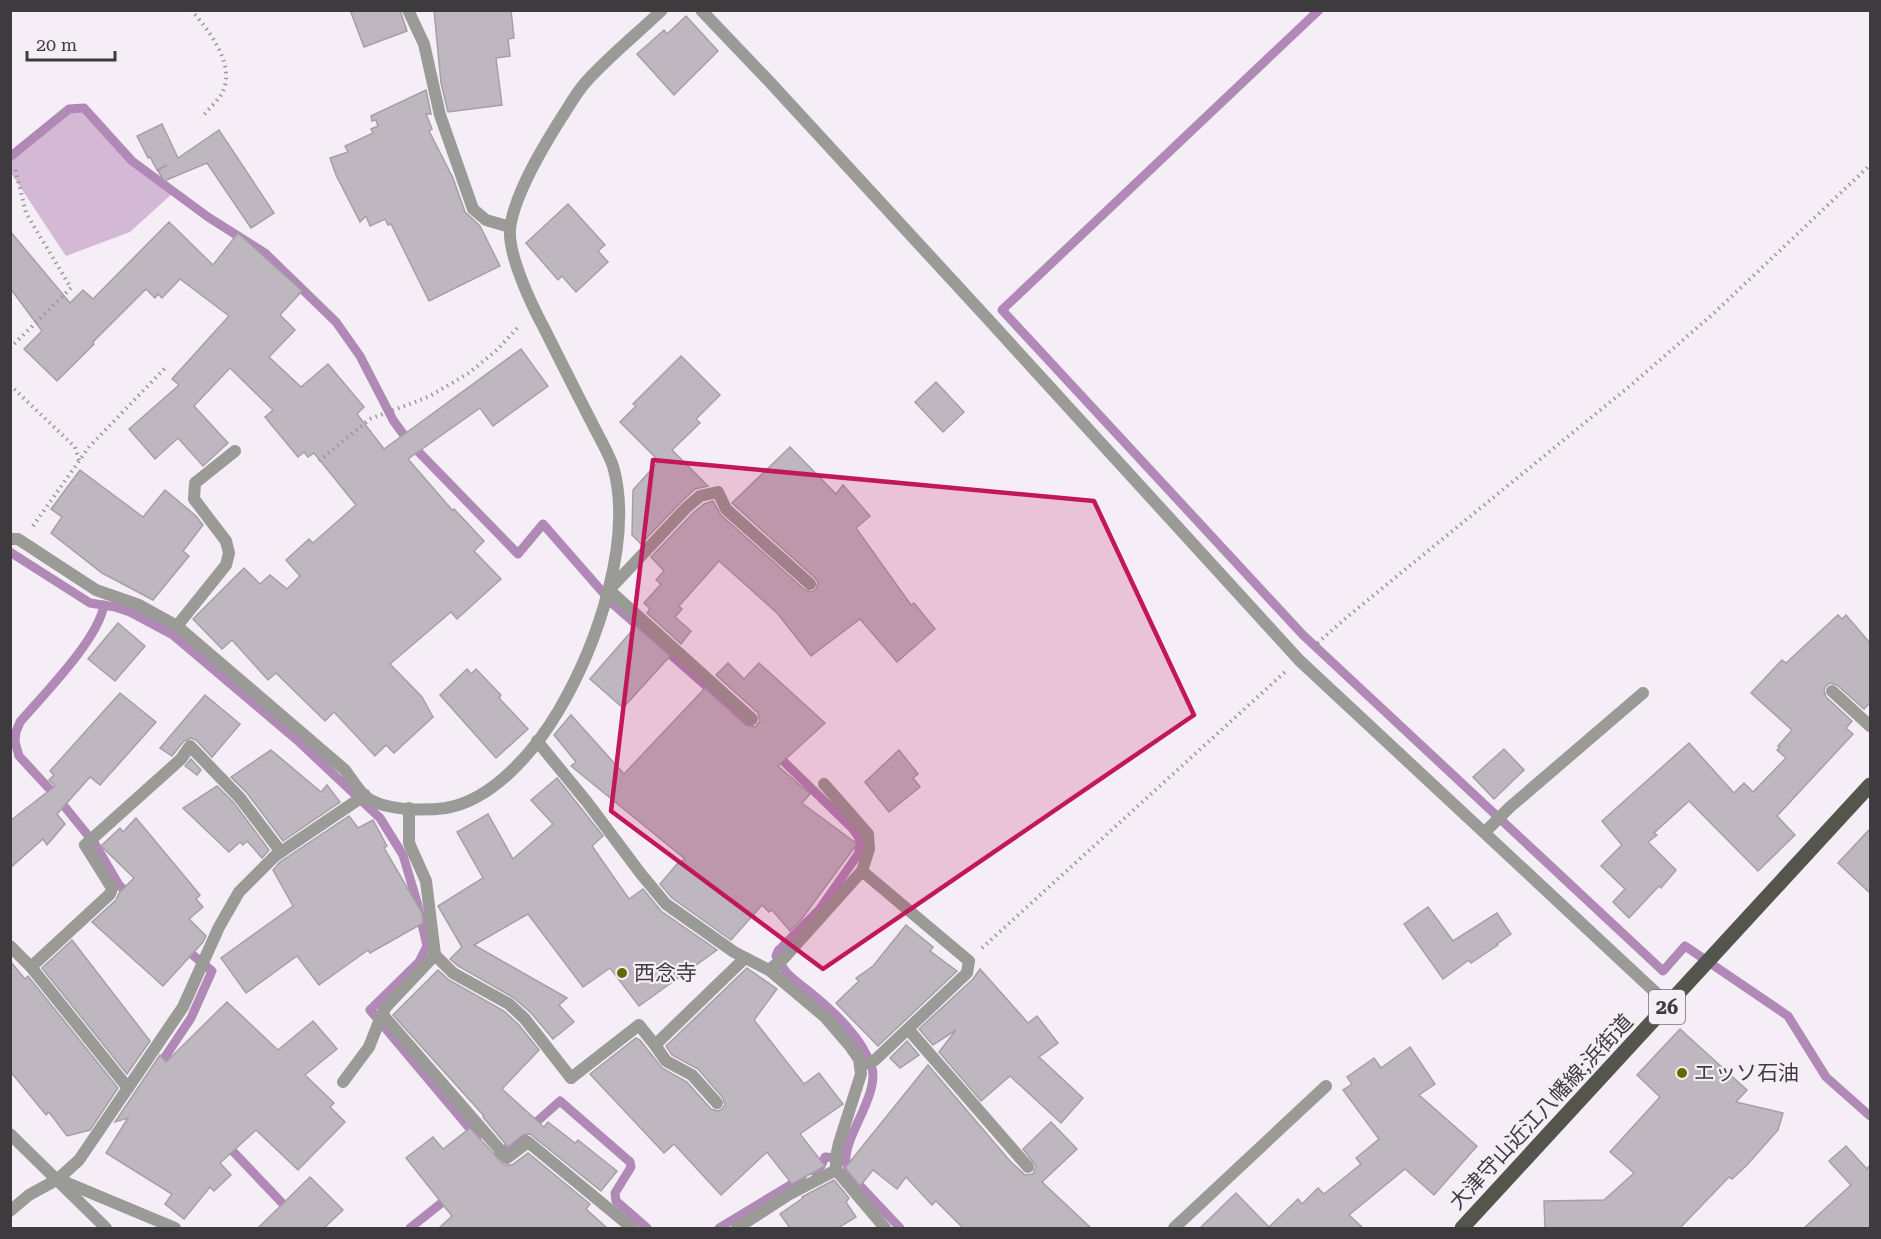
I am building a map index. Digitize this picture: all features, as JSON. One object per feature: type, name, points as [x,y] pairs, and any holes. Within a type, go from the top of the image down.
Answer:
[{"type":"main road","name":"大津守山近江八幡線;浜街道","points":[[1462,1228],[1870,785]]},
{"type":"street","points":[[408,10],[424,44],[440,115],[473,209],[486,220],[510,227]]},
{"type":"street","points":[[16,541],[96,590],[139,605],[177,626],[345,770],[365,795],[384,807],[431,810],[456,806],[479,796],[503,780],[554,719],[591,646],[609,590],[620,525],[619,494],[612,463],[534,310],[510,247],[510,227],[520,195],[542,147],[583,84],[662,10]]},
{"type":"street","points":[[700,10],[766,78],[979,309],[1299,660],[1669,1005]]},
{"type":"street","points":[[177,626],[226,565],[229,553],[226,541],[194,499],[195,483],[235,451]]},
{"type":"street","points":[[609,590],[687,507],[700,496],[718,492],[726,509],[810,584]]},
{"type":"street","points":[[609,590],[752,719]]},
{"type":"street","points":[[1832,692],[1870,726]]},
{"type":"street","points":[[1485,832],[1510,807],[1643,693]]},
{"type":"street","points":[[537,741],[666,904],[745,958],[769,970],[825,1017],[850,1046],[859,1059],[861,1074],[836,1156],[836,1170],[885,1228]]},
{"type":"street","points":[[30,968],[110,894],[112,888],[85,845],[181,759],[190,746],[240,798],[281,852]]},
{"type":"street","points":[[769,970],[784,958],[862,872],[869,849],[868,834],[824,784]]},
{"type":"street","points":[[10,1211],[29,1195],[58,1179],[80,1160],[183,1007],[219,927],[239,892],[281,852],[365,795]]},
{"type":"street","points":[[409,807],[410,843],[426,881],[435,955],[453,973],[509,1004],[525,1019],[571,1078],[639,1026],[666,1061],[692,1075],[717,1103]]},
{"type":"street","points":[[860,1066],[875,1060],[968,973],[969,961],[862,872]]},
{"type":"street","points":[[12,947],[128,1088]]},
{"type":"street","points":[[343,1082],[369,1047],[386,1007],[435,955]]},
{"type":"street","points":[[655,1045],[745,958]]},
{"type":"street","points":[[382,1014],[507,1158],[528,1142],[632,1228]]},
{"type":"street","points":[[908,1029],[1028,1167]]},
{"type":"street","points":[[1174,1228],[1326,1086]]},
{"type":"street","points":[[10,1134],[106,1228]]},
{"type":"street","points":[[737,1228],[788,1195],[836,1170]]},
{"type":"street","points":[[58,1179],[175,1228]]},
{"type":"path","points":[[191,10],[213,39],[226,72],[225,85],[221,94],[203,116]]},
{"type":"path","points":[[969,961],[1299,660],[1374,595],[1631,385],[1713,314],[1870,165]]},
{"type":"path","points":[[10,348],[71,288],[26,213],[15,168]]},
{"type":"path","points":[[319,461],[370,419],[428,397],[469,373],[498,348],[534,310]]},
{"type":"path","points":[[16,541],[89,447],[168,366]]},
{"type":"path","points":[[10,386],[75,447],[80,460]]},
{"type":"highlighted area","points":[[653,460],[1094,501],[1194,715],[823,969],[611,811]]},
{"type":"shaded area","points":[[83,110],[131,162],[174,192],[130,232],[66,256],[11,173],[11,154],[69,111]]},
{"type":"building","points":[[350,10],[400,10],[407,31],[364,47]]},
{"type":"building","points":[[434,10],[511,10],[514,38],[508,39],[510,56],[496,58],[502,105],[448,112],[441,83]]},
{"type":"building","points":[[686,16],[718,51],[674,95],[637,54],[664,30],[667,34]]},
{"type":"building","points":[[426,90],[431,114],[426,114],[432,129],[429,131],[453,178],[465,212],[480,226],[500,266],[429,301],[391,224],[388,225],[385,219],[370,226],[366,216],[360,222],[330,158],[348,152],[345,146],[373,133],[371,129],[378,126],[376,120],[372,121],[371,116]]},
{"type":"building","points":[[162,124],[178,158],[219,130],[274,213],[251,228],[207,163],[164,181],[158,171],[167,165],[157,170],[137,136]]},
{"type":"building","points":[[568,204],[605,245],[598,251],[608,262],[576,292],[562,276],[558,280],[526,243]]},
{"type":"building","points":[[169,222],[213,265],[238,233],[302,291],[280,315],[295,330],[269,357],[301,387],[328,364],[364,407],[357,414],[384,449],[521,349],[548,386],[493,426],[480,408],[408,459],[453,511],[454,509],[484,541],[474,551],[501,579],[457,619],[451,612],[390,664],[422,697],[433,717],[394,753],[386,745],[375,756],[334,712],[325,721],[276,673],[268,680],[232,640],[222,649],[193,619],[244,568],[260,584],[270,575],[287,589],[300,576],[286,560],[309,539],[313,543],[356,505],[314,453],[308,457],[304,452],[298,457],[265,417],[273,410],[230,368],[194,406],[228,443],[203,466],[178,438],[155,459],[129,429],[179,385],[172,379],[229,316],[180,279],[162,298],[158,294],[155,298],[146,289],[57,381],[24,349],[42,331],[10,288],[10,231],[70,303],[83,290],[93,299]]},
{"type":"building","points":[[681,356],[720,395],[696,419],[700,423],[672,450],[708,486],[695,489],[641,544],[632,535],[633,490],[659,461],[620,422],[636,406],[633,404]]},
{"type":"building","points":[[936,382],[964,412],[943,432],[915,402]]},
{"type":"building","points":[[790,447],[836,494],[843,485],[870,516],[856,528],[911,605],[914,603],[935,629],[897,662],[860,619],[811,656],[777,613],[719,561],[679,606],[682,609],[675,617],[691,631],[681,644],[647,613],[650,609],[644,603],[661,584],[656,580],[664,571],[651,557],[693,513],[704,504],[713,501],[721,515],[805,590],[812,592],[816,589],[818,582],[815,578],[732,503]]},
{"type":"building","points":[[80,470],[143,517],[165,490],[196,516],[203,525],[183,551],[189,556],[153,600],[102,573],[51,533],[62,517],[51,509]]},
{"type":"building","points":[[1838,615],[1842,619],[1846,615],[1870,643],[1870,703],[1864,709],[1837,685],[1830,683],[1826,686],[1824,690],[1826,697],[1852,721],[1846,728],[1853,734],[1777,816],[1795,835],[1758,871],[1689,801],[1654,833],[1657,835],[1648,842],[1676,870],[1661,888],[1659,886],[1629,918],[1613,902],[1625,889],[1601,866],[1622,845],[1602,821],[1689,743],[1734,793],[1744,783],[1753,792],[1786,758],[1777,750],[1792,730],[1751,693],[1782,660],[1786,663]]},
{"type":"building","points":[[118,623],[145,646],[115,681],[88,659]]},
{"type":"building","points":[[636,626],[670,656],[623,708],[590,679]]},
{"type":"building","points":[[728,663],[744,679],[759,663],[825,723],[778,766],[810,794],[802,803],[857,844],[801,920],[790,931],[772,910],[769,912],[762,905],[731,940],[672,898],[660,884],[677,864],[685,859],[571,766],[576,762],[554,735],[571,715],[624,774],[705,688],[746,725],[755,727],[760,721],[758,713],[716,675]]},
{"type":"building","points":[[467,669],[471,674],[476,669],[501,695],[499,698],[528,729],[496,758],[440,695]]},
{"type":"building","points":[[120,693],[156,722],[100,785],[90,777],[57,814],[65,824],[47,845],[43,839],[10,868],[10,821],[55,786],[49,780],[54,775],[50,771]]},
{"type":"building","points":[[205,695],[240,724],[212,757],[196,740],[191,738],[184,741],[172,756],[160,748]]},
{"type":"building","points":[[1504,749],[1524,770],[1494,799],[1473,777]]},
{"type":"building","points":[[271,750],[321,792],[327,785],[340,802],[283,841],[247,793],[231,777]]},
{"type":"building","points":[[899,750],[918,774],[913,778],[920,787],[889,812],[865,782]]},
{"type":"building","points":[[191,759],[201,770],[197,775],[185,766]]},
{"type":"building","points":[[557,778],[603,836],[592,846],[629,899],[643,889],[661,911],[717,950],[639,1006],[610,968],[583,987],[528,914],[474,945],[567,998],[559,1005],[574,1022],[553,1039],[531,1013],[514,998],[458,966],[450,959],[462,947],[438,906],[483,878],[457,832],[488,814],[513,859],[553,824],[531,800]]},
{"type":"building","points":[[217,786],[234,803],[269,850],[262,858],[247,841],[243,845],[240,842],[229,852],[183,808]]},
{"type":"building","points":[[349,816],[358,828],[373,820],[387,846],[384,848],[422,913],[423,923],[370,953],[368,950],[319,985],[297,956],[246,993],[221,958],[293,906],[273,870],[280,862]]},
{"type":"building","points":[[136,818],[200,895],[196,899],[203,907],[189,919],[206,936],[203,942],[163,986],[92,922],[116,900],[119,893],[134,878],[101,846],[120,828],[123,832]]},
{"type":"building","points":[[1870,829],[1870,893],[1838,863]]},
{"type":"building","points":[[1428,907],[1453,941],[1497,913],[1511,934],[1471,963],[1469,960],[1443,979],[1404,924]]},
{"type":"building","points":[[906,925],[933,947],[930,951],[957,971],[878,1046],[836,1003],[859,981],[856,978],[873,966]]},
{"type":"building","points":[[72,940],[150,1041],[127,1074],[42,968]]},
{"type":"building","points":[[10,961],[25,979],[28,976],[118,1088],[90,1130],[67,1136],[49,1112],[46,1115],[10,1071]]},
{"type":"building","points":[[747,968],[777,989],[754,1020],[804,1084],[819,1073],[843,1104],[800,1134],[825,1166],[792,1184],[767,1152],[721,1195],[674,1144],[664,1153],[590,1074],[636,1038],[662,1068],[687,1082],[711,1109],[718,1111],[722,1109],[725,1105],[723,1098],[698,1069],[672,1055],[666,1046]]},
{"type":"building","points":[[980,969],[1028,1023],[1037,1016],[1058,1043],[1039,1057],[1083,1098],[1061,1123],[1010,1076],[981,1101],[939,1052],[956,1030],[933,1045],[919,1029],[973,979]]},
{"type":"building","points":[[438,970],[449,980],[504,1011],[519,1025],[539,1050],[502,1089],[544,1127],[548,1122],[575,1143],[578,1140],[617,1171],[601,1191],[530,1134],[523,1135],[508,1147],[484,1116],[393,1015]]},
{"type":"building","points":[[227,1002],[278,1050],[313,1021],[337,1049],[305,1075],[334,1103],[330,1107],[345,1122],[298,1170],[256,1130],[220,1163],[231,1175],[214,1191],[210,1187],[184,1219],[165,1204],[172,1194],[106,1153],[128,1118],[115,1122],[160,1055],[166,1062]]},
{"type":"building","points":[[1680,1029],[1747,1090],[1736,1102],[1783,1113],[1778,1130],[1747,1165],[1732,1179],[1729,1177],[1680,1228],[1545,1228],[1544,1201],[1604,1200],[1634,1173],[1610,1152],[1660,1097],[1637,1075]]},
{"type":"building","points":[[907,1041],[919,1055],[900,1068],[890,1058]]},
{"type":"building","points":[[1410,1047],[1435,1084],[1419,1095],[1477,1146],[1434,1195],[1405,1169],[1349,1215],[1363,1228],[1200,1228],[1236,1193],[1269,1227],[1298,1199],[1302,1204],[1318,1188],[1324,1194],[1361,1164],[1356,1158],[1379,1139],[1343,1090],[1352,1084],[1347,1077],[1374,1058],[1381,1068]]},
{"type":"building","points":[[928,1065],[1010,1161],[1025,1175],[1033,1174],[1036,1166],[1023,1149],[1051,1122],[1077,1149],[1042,1182],[1091,1228],[963,1228],[936,1201],[932,1205],[906,1177],[897,1189],[873,1170],[860,1186],[845,1168]]},
{"type":"building","points":[[470,1128],[504,1165],[512,1165],[528,1153],[590,1204],[586,1209],[607,1228],[439,1228],[452,1216],[406,1158],[433,1137],[443,1149]]},
{"type":"building","points":[[1846,1146],[1867,1169],[1870,1165],[1870,1228],[1804,1228],[1851,1185],[1829,1161]]},
{"type":"building","points":[[310,1177],[343,1210],[324,1228],[258,1228]]},
{"type":"building","points":[[834,1180],[849,1198],[846,1202],[856,1217],[838,1228],[790,1228],[780,1214],[802,1197]]},
{"type":"waterway","points":[[1319,10],[1002,310],[1303,635],[1663,971],[1685,946],[1788,1016],[1826,1077],[1870,1116]]},
{"type":"waterway","points":[[10,157],[69,109],[84,108],[132,161],[208,217],[265,253],[336,322],[360,356],[393,420],[409,442],[518,554],[543,524],[613,604],[703,683],[756,734]]},
{"type":"waterway","points":[[10,552],[90,603],[130,612],[173,635],[297,740],[380,818],[403,855],[427,946],[419,962],[370,1010],[477,1137]]},
{"type":"waterway","points":[[104,605],[100,619],[81,650],[20,722],[15,742],[19,756],[56,796],[95,844],[119,885],[132,897]]},
{"type":"waterway","points":[[776,754],[852,828],[859,838],[859,853],[819,910],[778,951],[776,956],[789,975],[847,1026],[868,1057],[872,1068],[871,1090],[847,1150],[846,1164],[849,1174],[900,1228]]},
{"type":"waterway","points":[[157,1069],[191,1018],[212,971],[182,946]]},
{"type":"waterway","points":[[488,1165],[560,1101],[630,1162],[631,1167],[615,1193],[616,1201],[647,1228]]},
{"type":"waterway","points":[[225,1143],[306,1228]]},
{"type":"waterway","points":[[813,1171],[821,1166],[825,1157],[840,1158]]},
{"type":"waterway","points":[[719,1228],[802,1178]]},
{"type":"waterway","points":[[410,1228],[449,1197]]},
{"type":"place","name":"西念寺","points":[[622,973]]},
{"type":"place","name":"エッソ石油","points":[[1682,1073]]}]
